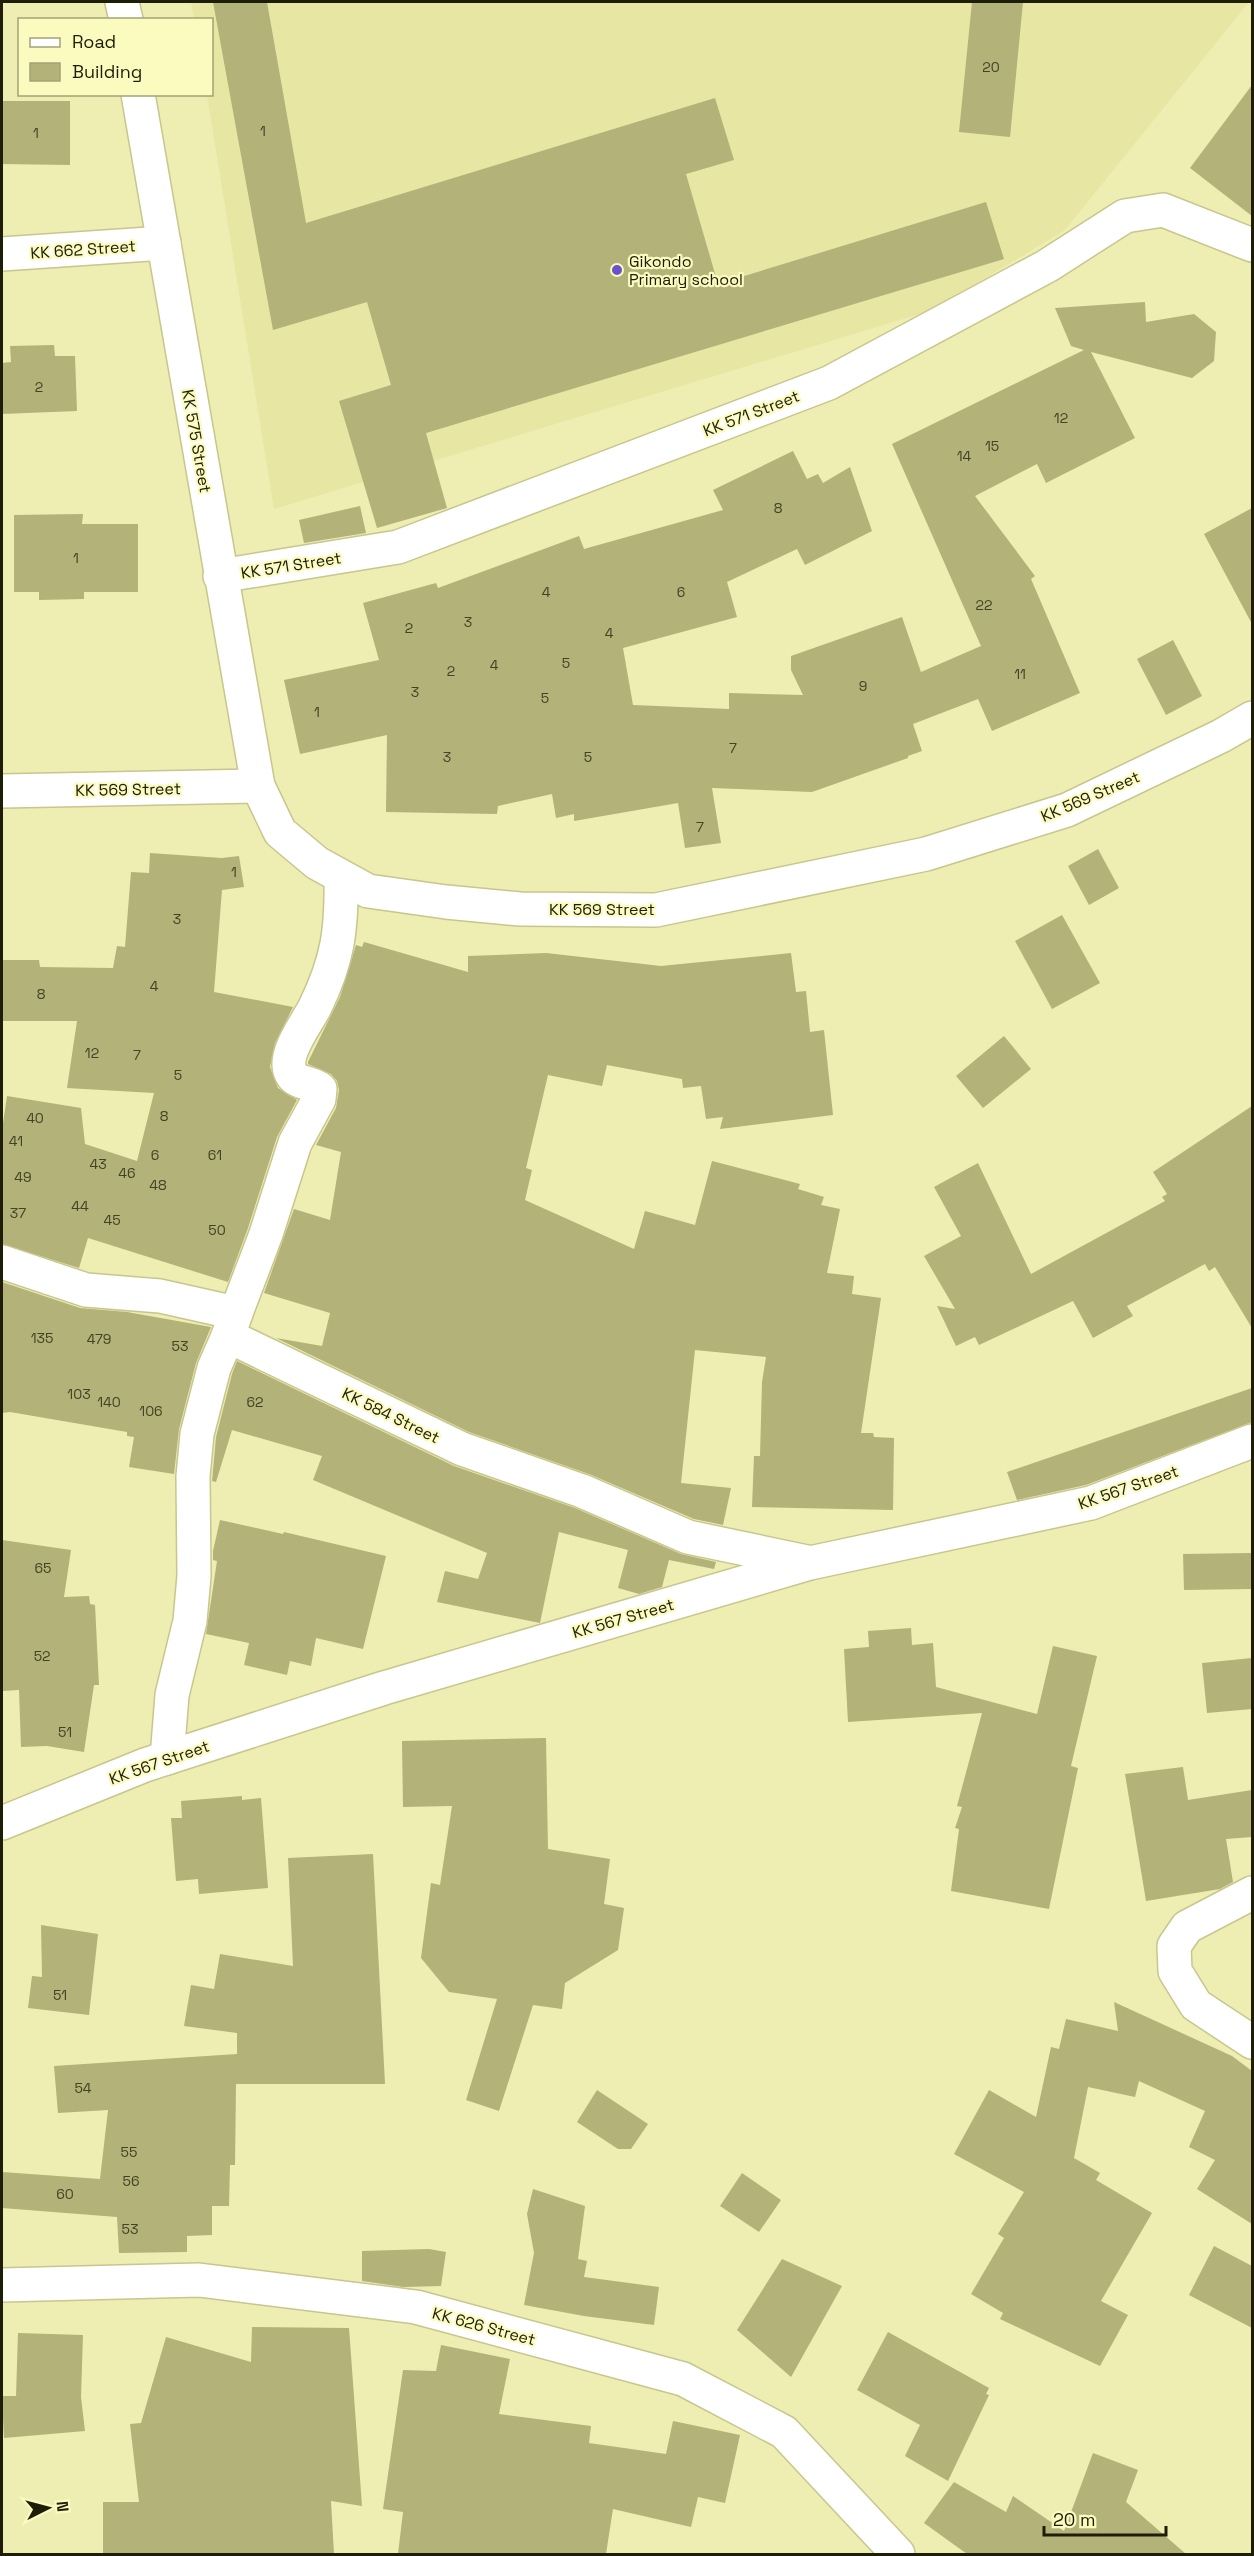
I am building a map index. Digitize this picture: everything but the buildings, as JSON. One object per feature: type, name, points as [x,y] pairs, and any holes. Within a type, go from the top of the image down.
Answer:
[{"type":"street","points":[[123,2],[126,18]]},
{"type":"street","name":"KK 575 Street","points":[[138,96],[258,786]]},
{"type":"street","name":"KK 571 Street","points":[[220,576],[398,547],[829,383],[1047,266],[1125,216],[1163,210],[1252,245]]},
{"type":"street","name":"KK 662 Street","points":[[2,254],[164,243]]},
{"type":"street","name":"KK 569 Street","points":[[2,791],[258,786],[280,832],[317,863],[368,891],[520,909],[656,910],[926,855],[1067,810],[1221,736],[1252,718]]},
{"type":"street","points":[[167,1758],[172,1695],[190,1621],[193,1587],[193,1476],[197,1434],[214,1368],[266,1234],[295,1143],[319,1099],[320,1089],[314,1084],[298,1080],[292,1075],[289,1067],[298,1036],[314,1009],[336,956],[342,921],[341,877]]},
{"type":"street","name":"KK 584 Street","points":[[2,1262],[86,1290],[160,1296],[232,1325],[462,1449],[582,1491],[688,1537],[810,1563]]},
{"type":"street","name":"KK 567 Street","points":[[2,1823],[167,1758],[384,1688],[810,1563],[1091,1503],[1252,1441]]},
{"type":"street","points":[[1252,1893],[1187,1927],[1174,1946],[1175,1971],[1196,2005],[1252,2042]]},
{"type":"street","name":"KK 626 Street","points":[[2,2285],[199,2280],[416,2307],[683,2379],[784,2432],[898,2554]]},
{"type":"shaded area","name":"Gikondo Primary school","points":[[191,2],[1249,2],[1065,230],[933,310],[274,509],[207,96],[213,96],[213,18],[194,18]]},
{"type":"place","name":"Gikondo Primary school","points":[[617,270]]}]
